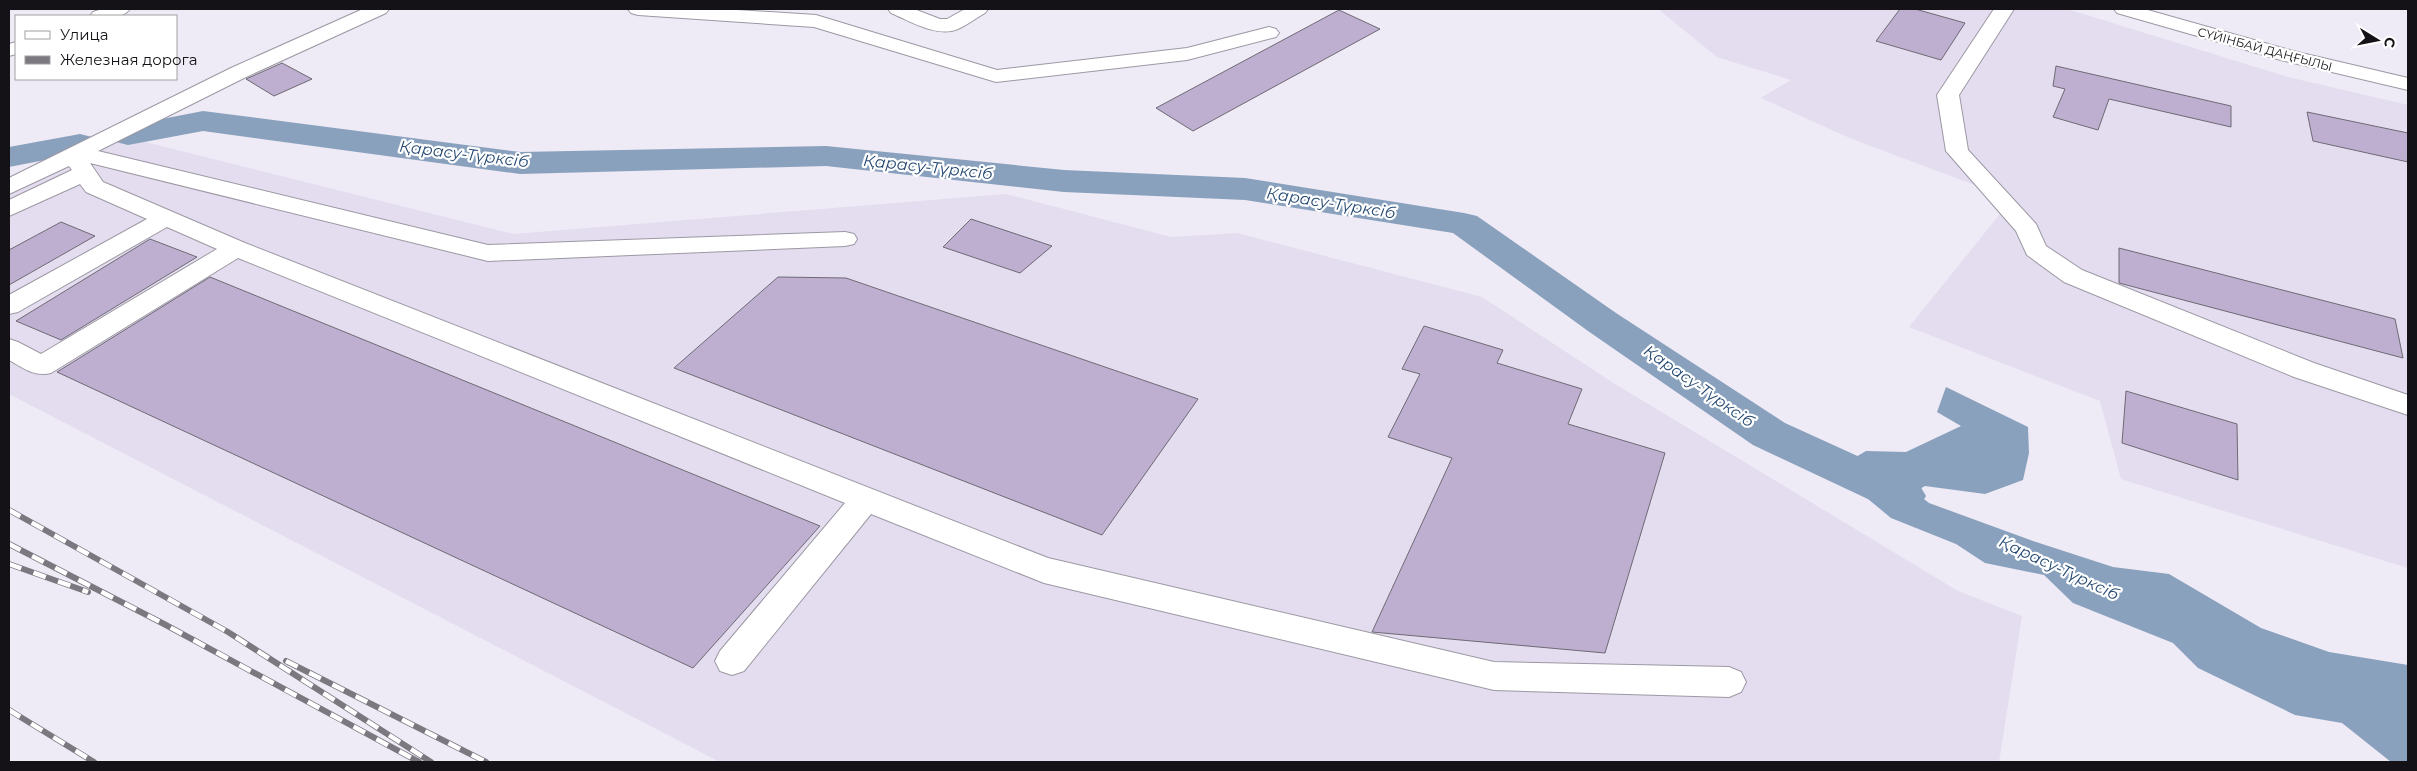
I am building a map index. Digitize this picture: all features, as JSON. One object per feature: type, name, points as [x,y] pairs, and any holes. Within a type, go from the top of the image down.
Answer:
[{"type":"main road","points":[[103,15],[120,9]]},
{"type":"main road","points":[[9,209],[192,94],[325,31],[379,9]]},
{"type":"main road","points":[[638,9],[816,21],[996,76],[1187,54],[1270,33]]},
{"type":"main road","points":[[898,9],[938,25],[951,25],[978,9]]},
{"type":"main road","points":[[2004,9],[1948,95],[1958,151],[2027,229],[2036,250],[2073,276],[2304,370],[2408,405]]},
{"type":"main road","name":"СҮЙІНБАЙ ДАҢҒЫЛЫ","points":[[2124,9],[2288,56],[2408,84]]},
{"type":"main road","points":[[9,187],[79,164],[89,156],[488,253],[845,239]]},
{"type":"main road","points":[[79,164],[94,187],[236,248],[1044,570],[1494,676],[1728,682]]},
{"type":"main road","points":[[9,306],[166,218]]},
{"type":"main road","points":[[9,348],[41,366],[236,248]]},
{"type":"main road","points":[[732,661],[866,499]]},
{"type":"shaded area","points":[[1658,9],[2067,9],[2288,77],[2408,105],[2408,568],[2121,479],[2100,401],[1909,327],[2012,199],[1852,139],[1761,98],[1791,80],[1717,57]]},
{"type":"shaded area","points":[[121,136],[513,234],[1006,194],[1171,237],[1237,233],[1482,297],[1615,384],[1958,591],[2022,616],[1999,762],[720,762],[9,394],[9,187]]},
{"type":"water","points":[[1946,387],[2028,427],[2029,453],[2023,480],[1985,494],[1925,486],[1915,492],[1929,503],[2033,541],[2113,567],[2169,574],[2261,628],[2329,652],[2408,665],[2408,762],[2391,762],[2342,723],[2295,715],[2198,668],[2173,643],[2073,603],[2044,575],[1985,563],[1956,544],[1891,518],[1862,494],[1844,464],[1866,451],[1906,452],[1961,426],[1937,412]]},
{"type":"building","points":[[1900,9],[1915,9],[1965,23],[1941,60],[1876,41]]},
{"type":"building","points":[[1339,10],[1380,29],[1193,131],[1156,108]]},
{"type":"building","points":[[282,63],[312,79],[274,96],[246,79]]},
{"type":"building","points":[[2056,66],[2231,106],[2231,127],[2109,99],[2098,130],[2053,117],[2065,89],[2053,86]]},
{"type":"building","points":[[2307,112],[2408,133],[2408,162],[2313,141]]},
{"type":"building","points":[[971,219],[1052,246],[1020,273],[943,247]]},
{"type":"building","points":[[61,222],[95,236],[9,285],[9,250]]},
{"type":"building","points":[[150,239],[197,257],[61,340],[16,321]]},
{"type":"building","points":[[2119,248],[2395,319],[2403,358],[2119,283]]},
{"type":"building","points":[[210,277],[820,526],[693,668],[57,372]]},
{"type":"building","points":[[778,277],[846,278],[1198,399],[1102,535],[674,368]]},
{"type":"building","points":[[1424,326],[1503,350],[1497,363],[1582,389],[1568,424],[1665,453],[1605,653],[1372,632],[1452,458],[1388,437],[1420,374],[1402,369]]},
{"type":"building","points":[[2126,391],[2237,424],[2238,480],[2122,443]]},
{"type":"waterway","name":"Қарасу-Түрксіб","points":[[128,135],[203,121],[520,163],[826,156],[1064,181],[1245,189],[1464,224],[1602,322],[1769,434],[1903,496]]},
{"type":"waterway","name":"Қарасу-Түрксіб","points":[[9,157],[80,144]]},
{"type":"railway","points":[[9,510],[228,632],[431,762]]},
{"type":"railway","points":[[9,544],[164,624],[419,762]]},
{"type":"railway","points":[[9,564],[88,592]]},
{"type":"railway","points":[[286,661],[486,762]]},
{"type":"railway","points":[[9,710],[94,762]]}]
